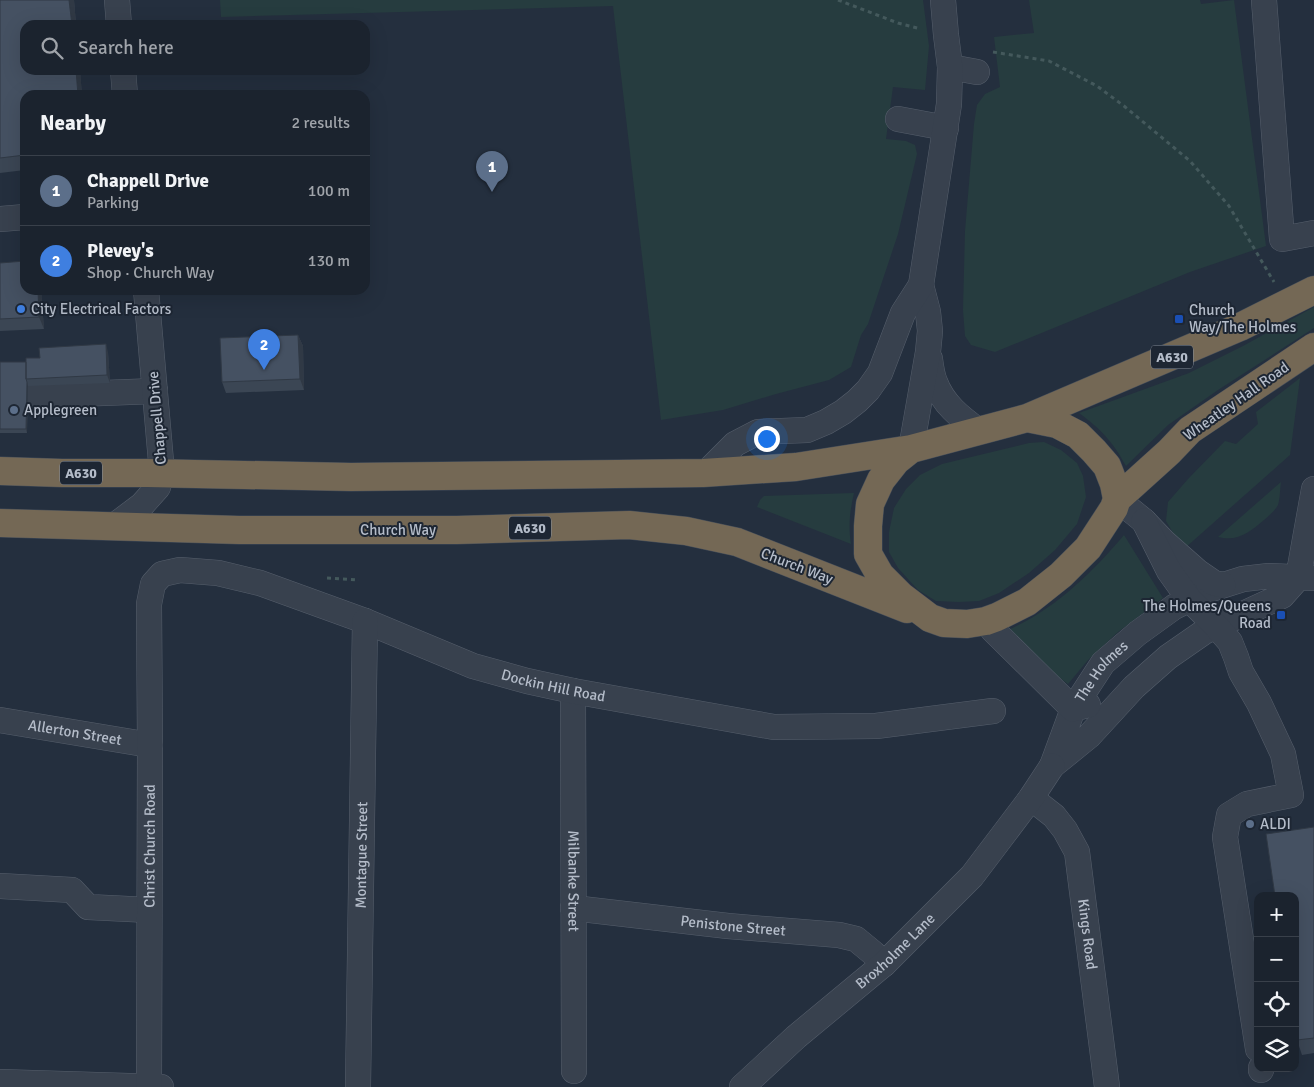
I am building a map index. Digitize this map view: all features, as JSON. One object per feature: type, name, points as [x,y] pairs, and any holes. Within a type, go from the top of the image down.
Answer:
[{"type":"highway","name":"Wheatley Hall Road","points":[[1314,290],[1240,328],[1027,418],[911,449],[896,461],[882,480],[870,504],[868,554],[880,576],[901,596],[930,618],[944,623],[967,624],[997,617],[1027,602],[1061,575],[1088,548],[1114,508],[1117,499],[1190,430],[1314,347]]},
{"type":"highway","name":"Wheatley Hall Road","points":[[1027,418],[1057,424],[1078,435],[1107,466],[1117,499]]},
{"type":"highway","name":"A630","points":[[0,471],[351,477],[706,473],[796,467],[911,449]]},
{"type":"highway","name":"Church Way","points":[[0,524],[239,530],[457,530],[629,525],[686,531],[737,542],[930,618]]},
{"type":"street","points":[[117,0],[119,20]]},
{"type":"street","points":[[911,449],[928,352],[930,321],[922,281],[949,104],[948,50],[943,0]]},
{"type":"street","points":[[1264,0],[1282,239],[1314,233]]},
{"type":"street","points":[[948,50],[977,72]]},
{"type":"street","points":[[123,75],[125,90]]},
{"type":"street","points":[[898,119],[946,128]]},
{"type":"street","points":[[0,220],[20,218]]},
{"type":"street","points":[[706,473],[735,444],[758,432],[807,430],[826,422],[857,401],[868,390],[880,373],[903,314],[922,281]]},
{"type":"street","name":"Chappell Drive","points":[[114,526],[142,505],[158,487],[162,473],[146,295]]},
{"type":"street","points":[[928,352],[934,381],[943,397],[952,410],[979,431]]},
{"type":"street","points":[[0,396],[155,391]]},
{"type":"street","points":[[1306,578],[1314,488]]},
{"type":"street","points":[[1117,499],[1144,521],[1164,542],[1198,572],[1214,583],[1223,586]]},
{"type":"street","points":[[1144,521],[1183,602],[1210,629],[1230,642],[1240,672],[1259,703],[1283,754],[1291,795],[1247,804],[1229,815],[1226,837],[1255,1027]]},
{"type":"street","name":"Dockin Hill Road","points":[[149,604],[153,584],[162,574],[180,570],[218,573],[260,583],[365,621],[473,666],[527,681],[774,727],[876,726],[993,711]]},
{"type":"street","name":"The Holmes","points":[[1031,798],[1052,766],[1073,709],[1103,663],[1138,633],[1183,602],[1208,590],[1243,579],[1269,576],[1306,578]]},
{"type":"street","name":"The Holmes","points":[[1052,766],[1089,736],[1134,687],[1168,657],[1210,629],[1282,596],[1306,578]]},
{"type":"street","name":"Christ Church Road","points":[[149,604],[149,1087]]},
{"type":"street","name":"Montague Street","points":[[358,1087],[365,621]]},
{"type":"street","name":"The Holmes","points":[[986,621],[1073,709]]},
{"type":"street","name":"The Holmes","points":[[1073,709],[1096,703],[1134,687]]},
{"type":"street","name":"Milbanke Street","points":[[573,691],[574,1071]]},
{"type":"street","name":"Allerton Street","points":[[0,720],[150,745]]},
{"type":"street","name":"Broxholme Lane","points":[[742,1087],[796,1038],[884,964],[972,876],[1031,798]]},
{"type":"street","name":"Kings Road","points":[[1031,798],[1054,816],[1065,830],[1077,852],[1106,1087]]},
{"type":"street","points":[[0,886],[72,890],[88,907],[149,910]]},
{"type":"street","name":"Penistone Street","points":[[573,908],[856,939],[884,964]]},
{"type":"street","points":[[0,1082],[161,1087]]},
{"type":"path","points":[[838,0],[898,24],[948,50],[986,51],[1048,61],[1097,86],[1190,161],[1229,206],[1287,304]]},
{"type":"green space","points":[[220,0],[923,0],[929,46],[925,90],[893,87],[886,139],[906,141],[915,145],[917,154],[898,234],[868,324],[861,335],[851,367],[829,380],[723,410],[661,420],[613,6],[221,17]]},
{"type":"green space","points":[[1029,0],[1200,0],[1201,4],[1234,0],[1266,246],[1190,272],[995,352],[971,345],[965,336],[963,310],[965,231],[974,124],[977,105],[985,94],[1000,87],[994,37],[1034,33]]},
{"type":"green space","points":[[1314,307],[1314,328],[1168,425],[1126,466],[1106,436],[1079,413],[1189,373]]},
{"type":"green space","points":[[1300,378],[1290,455],[1185,548],[1166,521],[1168,502],[1225,441],[1236,444],[1258,424],[1256,412]]},
{"type":"green space","points":[[1044,442],[1061,450],[1077,463],[1083,476],[1086,497],[1077,524],[1055,550],[1029,573],[999,593],[979,601],[936,601],[918,590],[898,568],[889,552],[889,532],[894,508],[906,489],[920,475],[942,464],[1029,443]]},
{"type":"green space","points":[[1281,482],[1278,505],[1264,520],[1249,532],[1238,537],[1218,537]]},
{"type":"green space","points":[[854,493],[850,518],[851,544],[757,507],[764,496]]},
{"type":"green space","points":[[1124,535],[1163,598],[1118,632],[1088,660],[1068,684],[1047,669],[1008,630],[1041,612],[1071,589],[1099,563]]},
{"type":"building","points":[[0,0],[69,0],[71,20],[20,20],[20,75],[76,75],[78,90],[20,90],[20,156],[0,158]]},
{"type":"building","name":"City Electrical Factors","points":[[20,261],[20,295],[38,295],[39,317],[0,319],[0,263]]},
{"type":"building","points":[[298,335],[300,379],[222,382],[220,338]]},
{"type":"building","points":[[106,344],[107,375],[26,379],[26,358],[40,358],[39,348]]},
{"type":"building","name":"Applegreen","points":[[0,362],[26,362],[26,429],[0,429]]},
{"type":"building","name":"ALDI","points":[[1314,827],[1314,1038],[1299,1040],[1299,892],[1274,892],[1266,834]]},
{"type":"place","name":"Chappell Drive","points":[[492,192]]},
{"type":"place","name":"City Electrical Factors","points":[[21,309]]},
{"type":"place","name":"Church Way/The Holmes","points":[[1179,319]]},
{"type":"place","name":"Plevey's","points":[[264,370]]},
{"type":"place","name":"Applegreen","points":[[14,410]]},
{"type":"place","name":"The Holmes/Queens Road","points":[[1281,615]]},
{"type":"place","name":"ALDI","points":[[1250,824]]}]
